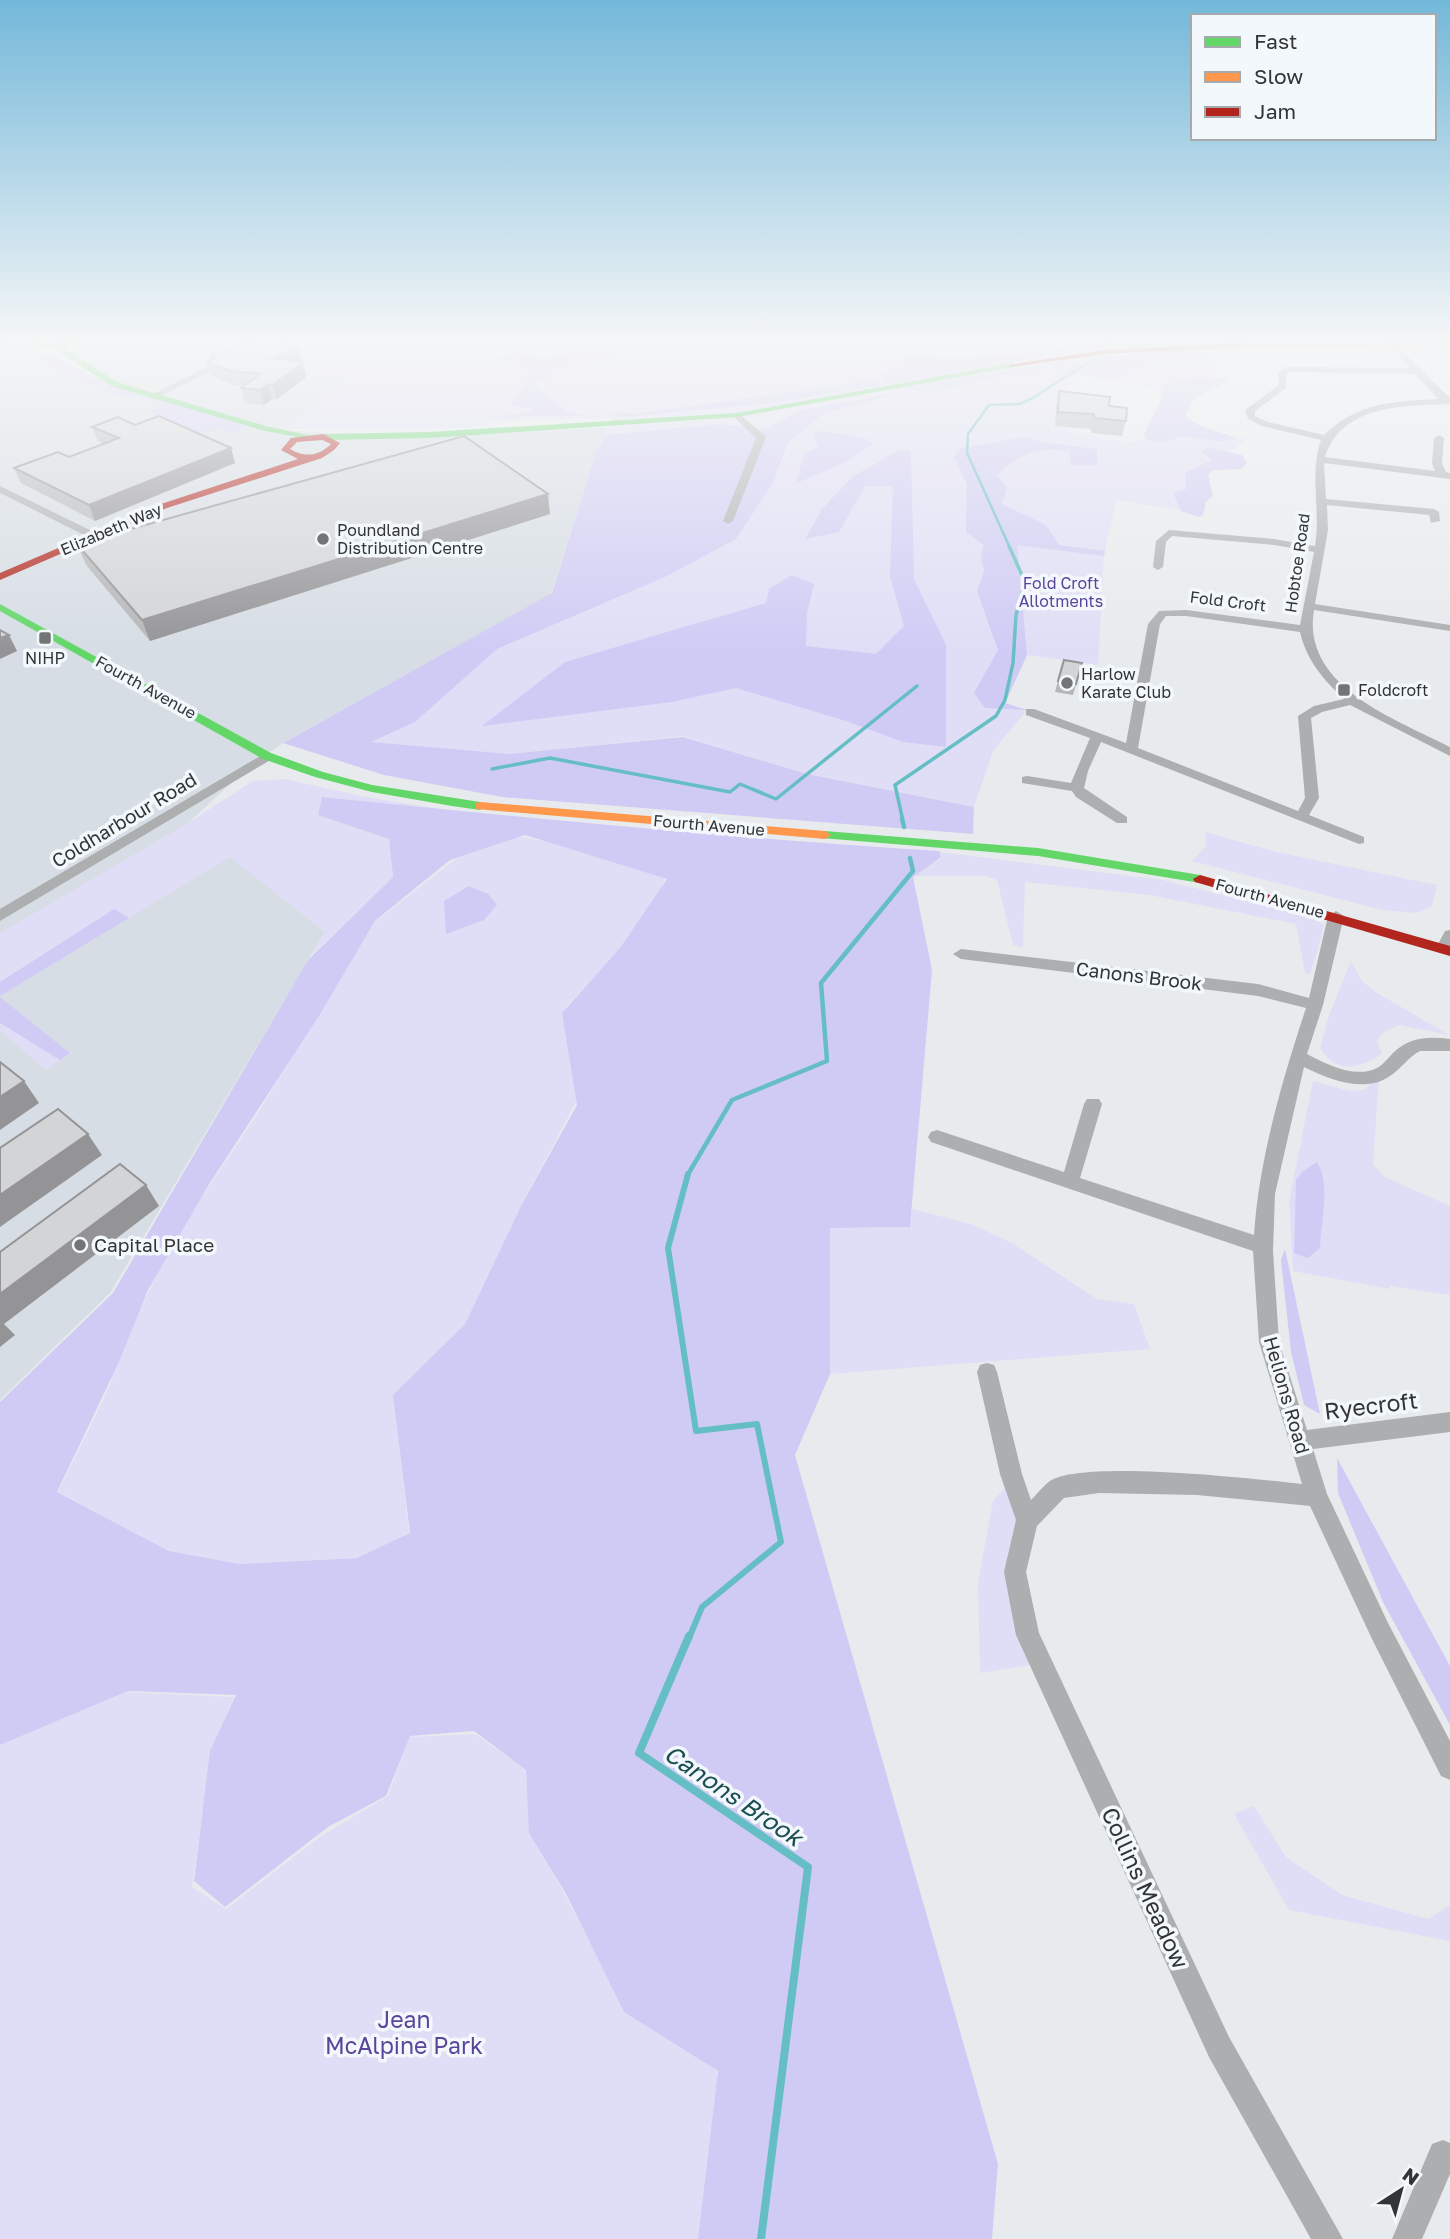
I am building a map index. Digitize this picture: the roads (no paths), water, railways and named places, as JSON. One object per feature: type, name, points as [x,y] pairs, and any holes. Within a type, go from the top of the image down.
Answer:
[{"type":"main road","points":[[280,442],[297,457],[312,457]]},
{"type":"main road","name":"Elizabeth Way","points":[[264,472],[292,442]]},
{"type":"main road","name":"Elizabeth Way","points":[[0,577],[164,506],[327,453],[324,442]]},
{"type":"main road","name":"Fourth Avenue","points":[[0,607],[177,703],[267,756],[309,773],[356,786],[417,798],[491,807],[1038,852],[1206,880],[1448,944]]},
{"type":"street","points":[[728,521],[759,442]]},
{"type":"street","name":"Hobtoe Road","points":[[1325,442],[1319,459],[1323,530],[1305,629],[1310,649],[1326,676],[1353,701],[1447,746]]},
{"type":"street","points":[[1439,442],[1437,463],[1446,476]]},
{"type":"street","points":[[1319,459],[1446,476]]},
{"type":"street","points":[[0,489],[94,536]]},
{"type":"street","points":[[1322,502],[1434,512],[1435,521]]},
{"type":"street","points":[[1158,567],[1161,541],[1169,533],[1260,541],[1319,550]]},
{"type":"street","points":[[1309,606],[1450,628]]},
{"type":"street","name":"Fold Croft","points":[[1131,749],[1154,624],[1163,612],[1186,612],[1305,629]]},
{"type":"street","points":[[1301,817],[1311,798],[1304,716],[1318,709],[1353,701]]},
{"type":"street","points":[[1030,712],[1131,749],[1359,840]]},
{"type":"street","points":[[1097,736],[1081,771],[1077,788],[1081,794],[1122,820]]},
{"type":"street","name":"Coldharbour Road","points":[[0,916],[267,756]]},
{"type":"street","points":[[1027,780],[1077,788]]},
{"type":"street","name":"Helions Road","points":[[1336,916],[1315,1005],[1298,1057],[1266,1194],[1264,1246],[1269,1342],[1317,1496],[1380,1631],[1450,1767]]},
{"type":"street","name":"Canons Brook","points":[[961,954],[1258,990],[1315,1005]]},
{"type":"street","points":[[1298,1057],[1330,1073],[1357,1078],[1382,1073],[1409,1047],[1434,1042],[1450,1045]]},
{"type":"street","points":[[1070,1182],[1093,1104]]},
{"type":"street","points":[[937,1138],[1264,1246]]},
{"type":"street","points":[[987,1372],[1011,1474],[1027,1520],[1058,1488],[1099,1482],[1198,1484],[1317,1496]]},
{"type":"street","name":"Ryecroft","points":[[1299,1441],[1450,1422]]},
{"type":"street","name":"Collins Meadow","points":[[1027,1520],[1015,1572],[1028,1635],[1219,2047],[1328,2239]]},
{"type":"street","points":[[1407,2239],[1443,2155]]},
{"type":"waterway","name":"Canons Brook","points":[[968,442],[967,453],[1010,548]]},
{"type":"waterway","name":"Canons Brook","points":[[903,821],[895,785],[996,716],[1005,700],[1013,663],[1016,615],[1025,582],[1009,546]]},
{"type":"waterway","points":[[492,769],[550,758],[730,792],[740,784],[776,799],[917,686]]},
{"type":"waterway","name":"Canons Brook","points":[[902,819],[904,827]]},
{"type":"waterway","name":"Canons Brook","points":[[688,1175],[732,1100],[827,1061],[821,983],[913,871],[910,858]]},
{"type":"waterway","name":"Canons Brook","points":[[688,1175],[668,1248],[696,1431],[757,1424],[781,1542],[702,1607],[689,1638]]},
{"type":"waterway","name":"Canons Brook","points":[[689,1636],[639,1753],[808,1867],[761,2239]]},
{"type":"place","name":"Poundland Distribution Centre","points":[[323,539]]},
{"type":"place","name":"NIHP","points":[[45,638]]},
{"type":"place","name":"Harlow Karate Club","points":[[1067,683]]},
{"type":"place","name":"Foldcroft","points":[[1344,690]]},
{"type":"place","name":"Capital Place","points":[[80,1245]]},
{"type":"park label","name":"Fold Croft Allotments","points":[[1061,592]]},
{"type":"park label","name":"Jean McAlpine Park","points":[[404,2033]]}]
